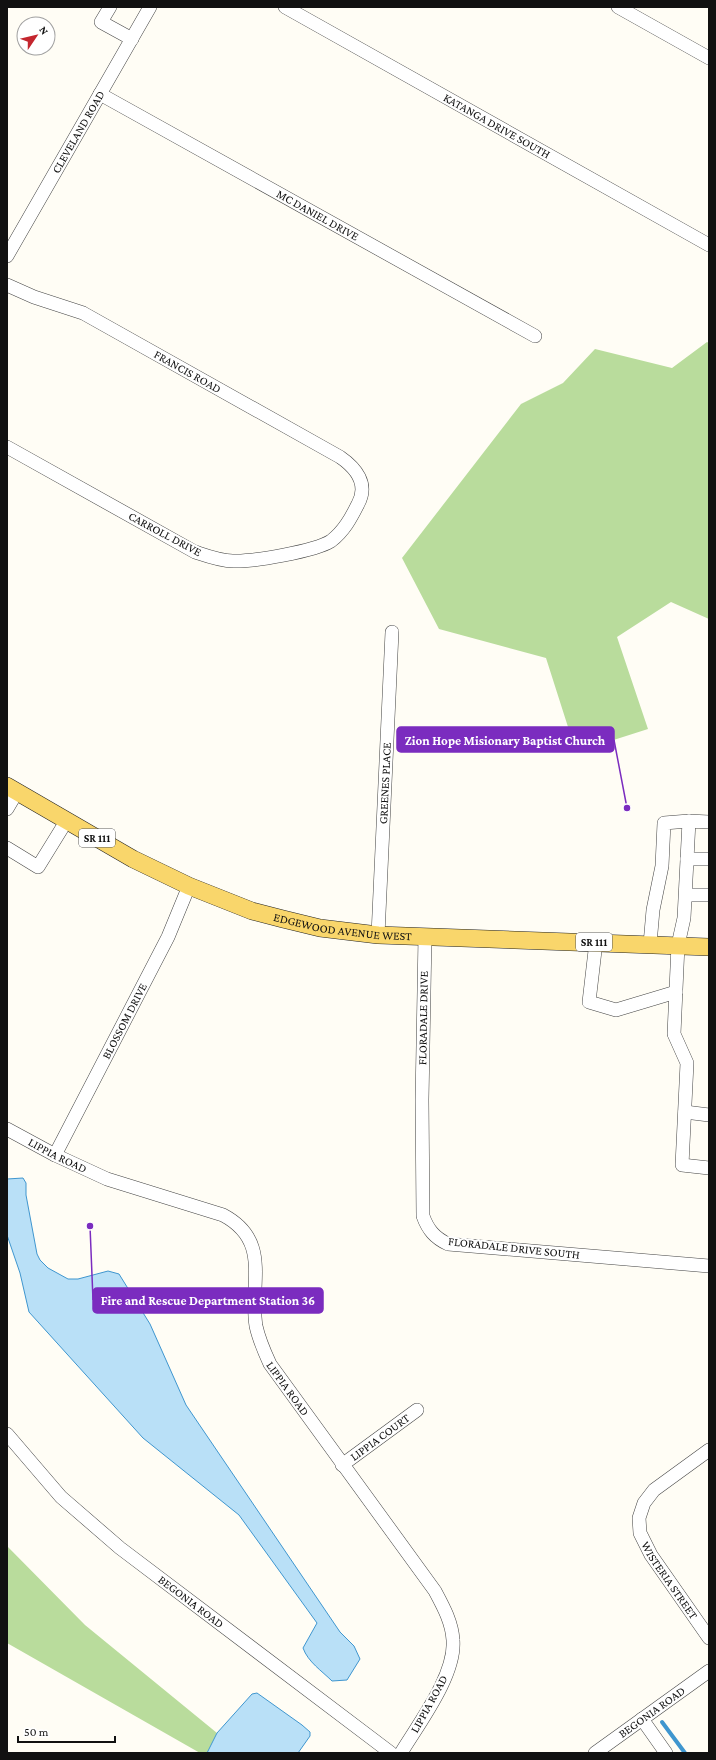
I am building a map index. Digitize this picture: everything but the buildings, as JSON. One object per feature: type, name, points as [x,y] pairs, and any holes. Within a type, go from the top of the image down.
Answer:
[{"type":"main road","name":"EDGEWOOD AVENUE WEST","points":[[12,789],[133,858],[189,886],[252,911],[320,928],[378,935],[709,947]]},
{"type":"street","points":[[110,7],[101,22],[132,39]]},
{"type":"street","name":"CLEVELAND ROAD","points":[[7,256],[150,7]]},
{"type":"street","name":"KATANGA DRIVE SOUTH","points":[[285,7],[709,245]]},
{"type":"street","points":[[618,7],[709,58]]},
{"type":"street","name":"MC DANIEL DRIVE","points":[[100,94],[535,336]]},
{"type":"street","name":"FRANCIS ROAD","points":[[7,285],[34,297],[83,313],[340,456],[351,464],[359,474]]},
{"type":"street","name":"CARROLL DRIVE","points":[[7,447],[195,552],[213,558],[233,561],[256,560],[316,548],[330,542],[340,534],[348,523],[362,497],[362,485],[359,474]]},
{"type":"street","name":"GREENES PLACE","points":[[378,935],[392,632]]},
{"type":"street","points":[[7,809],[12,789]]},
{"type":"street","points":[[7,848],[38,867],[67,820]]},
{"type":"street","points":[[689,822],[684,918],[678,945],[674,1034],[687,1063],[682,1165],[709,1168]]},
{"type":"street","points":[[650,944],[653,910],[662,866],[664,823],[709,822]]},
{"type":"street","points":[[687,859],[709,859]]},
{"type":"street","name":"BLOSSOM DRIVE","points":[[55,1155],[168,937],[189,886]]},
{"type":"street","points":[[686,895],[709,896]]},
{"type":"street","name":"FLORADALE DRIVE","points":[[422,1100],[425,937]]},
{"type":"street","points":[[596,942],[590,1002],[616,1010],[676,992]]},
{"type":"street","name":"FLORADALE DRIVE SOUTH","points":[[422,1100],[423,1216],[426,1225],[439,1239],[448,1244],[709,1266]]},
{"type":"street","points":[[685,1112],[709,1115]]},
{"type":"street","name":"LIPPIA ROAD","points":[[7,1129],[55,1155],[107,1179],[223,1215],[236,1222],[246,1233],[253,1247],[256,1263],[256,1325],[261,1346],[270,1364],[435,1591],[447,1613],[453,1640],[450,1664],[440,1689],[401,1753]]},
{"type":"street","name":"LIPPIA COURT","points":[[342,1465],[418,1410]]},
{"type":"street","name":"BEGONIA ROAD","points":[[7,1434],[61,1497],[120,1548],[391,1753]]},
{"type":"street","name":"WISTERIA STREET","points":[[709,1450],[654,1490],[644,1503],[639,1518],[640,1533],[651,1555],[709,1638]]},
{"type":"street","name":"BEGONIA ROAD","points":[[595,1753],[709,1671]]},
{"type":"street","points":[[642,1719],[666,1753]]},
{"type":"green space","points":[[707,342],[709,343],[709,619],[671,602],[617,637],[648,729],[576,752],[546,658],[439,629],[402,558],[521,404],[563,383],[595,349],[672,368]]},
{"type":"green space","points":[[7,1546],[85,1625],[217,1733],[207,1753],[200,1753],[7,1643]]},
{"type":"water","points":[[23,1178],[26,1183],[26,1195],[37,1254],[40,1260],[48,1268],[68,1279],[78,1279],[108,1271],[119,1274],[150,1324],[186,1405],[340,1632],[354,1646],[360,1659],[347,1680],[332,1681],[308,1658],[303,1648],[317,1623],[239,1515],[143,1438],[29,1312],[20,1273],[7,1235],[7,1179]]},
{"type":"water","points":[[257,1693],[310,1732],[310,1736],[298,1753],[207,1753],[217,1733],[252,1694]]},
{"type":"waterway","points":[[662,1722],[685,1753]]},
{"type":"place","name":"Zion Hope Misionary Baptist Church","points":[[627,808]]},
{"type":"place","name":"Fire and Rescue Department Station 36","points":[[90,1226]]}]
